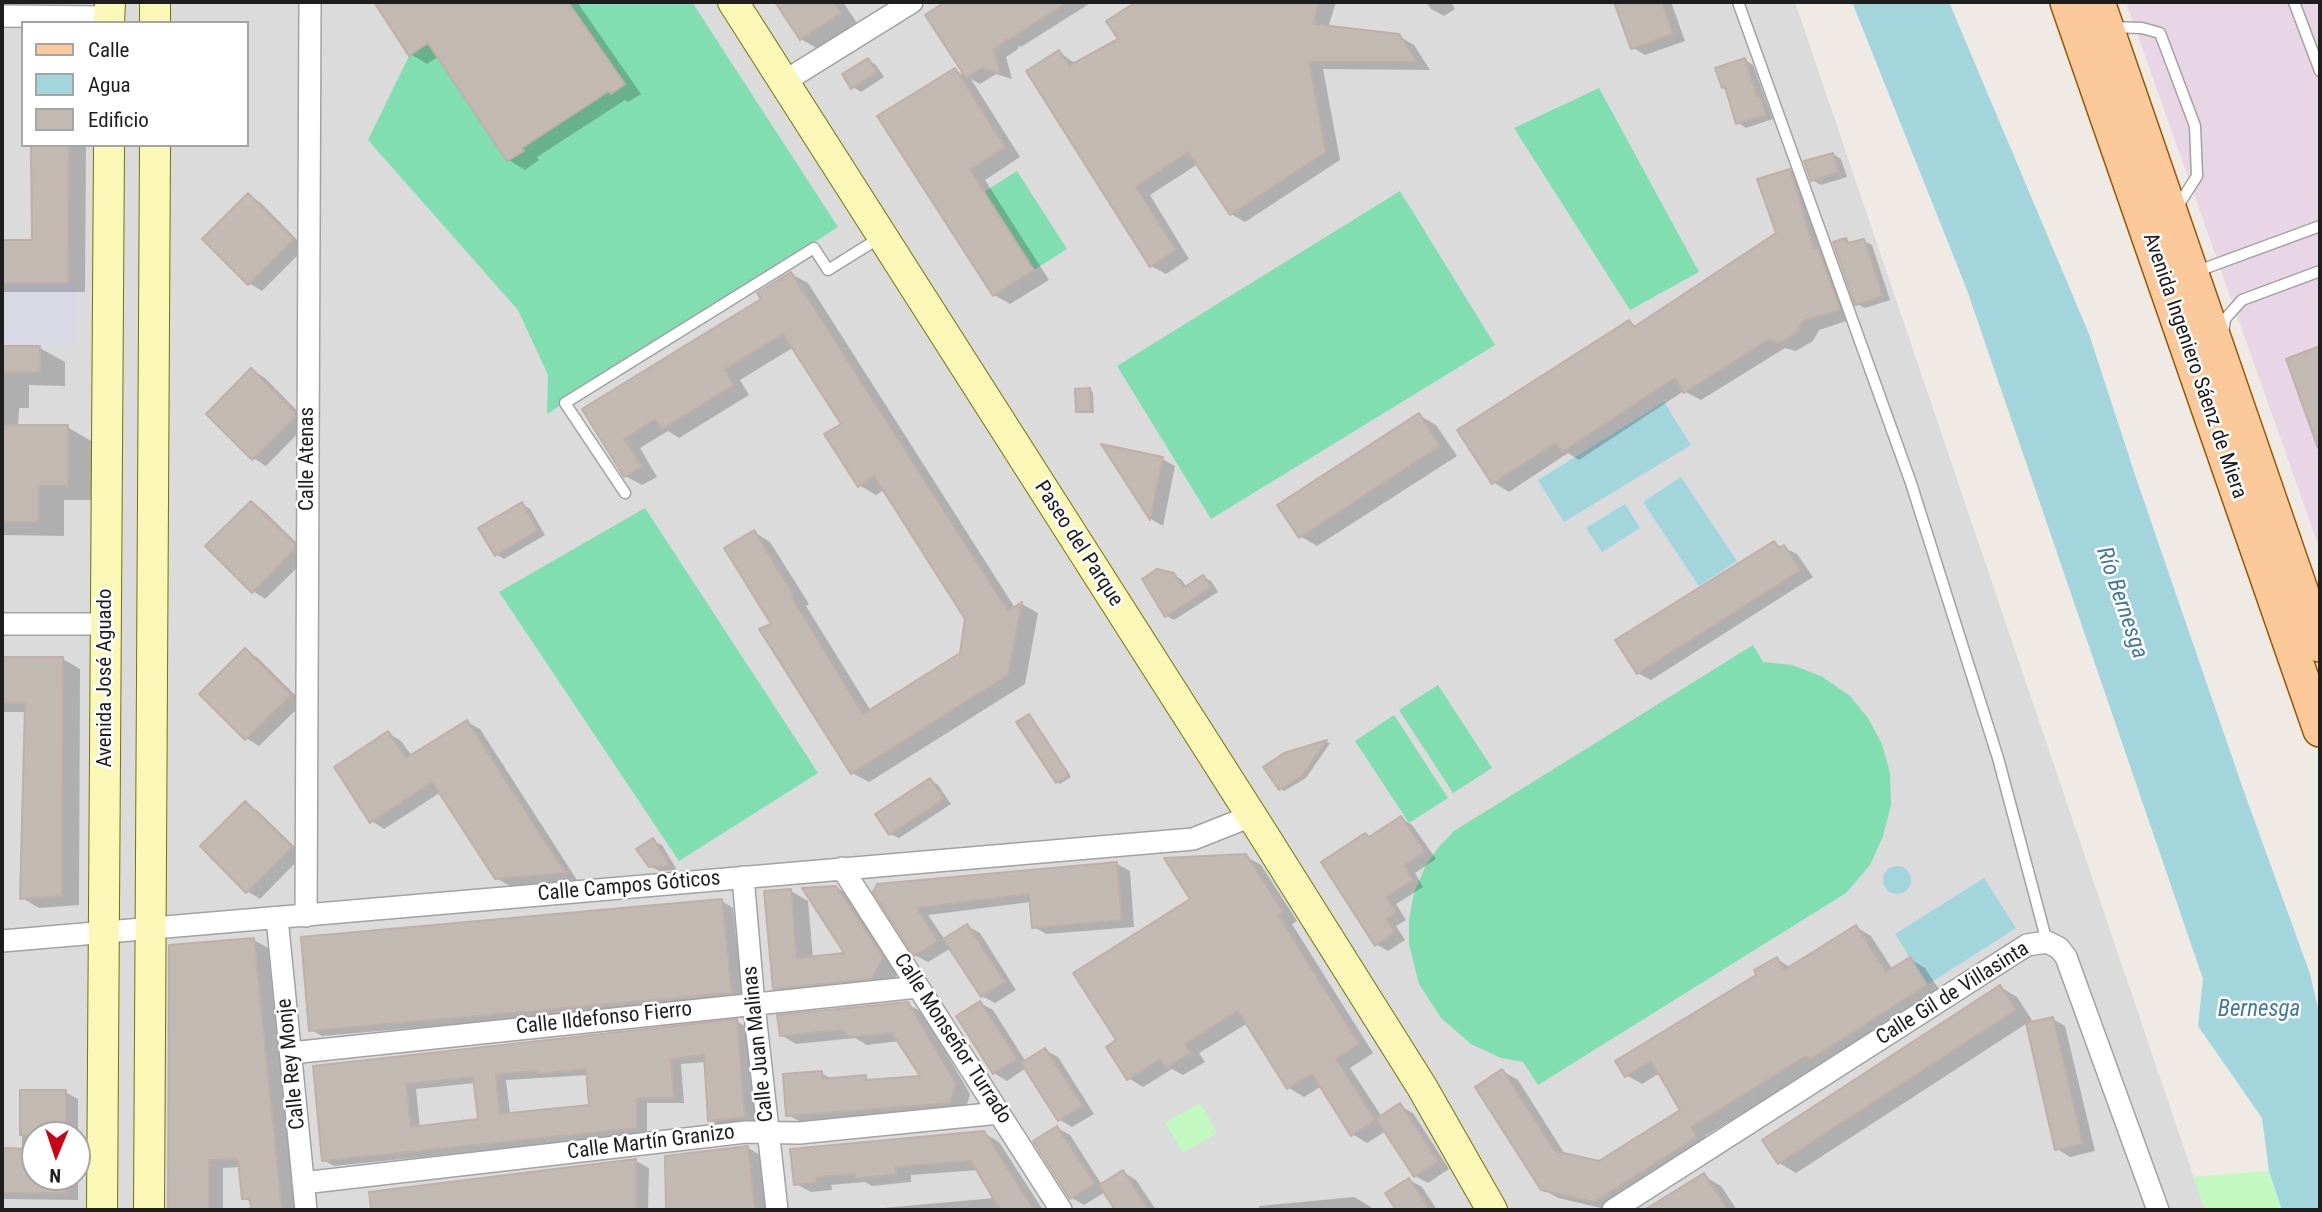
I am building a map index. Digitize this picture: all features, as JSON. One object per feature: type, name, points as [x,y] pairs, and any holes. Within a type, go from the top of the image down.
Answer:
[{"type":"main road","points":[[155,2],[155,21]]},
{"type":"main road","name":"Paseo del Parque","points":[[733,2],[1422,1087],[1492,1210]]},
{"type":"main road","name":"Avenida Ingeniero Sáenz de Miera","points":[[2067,2],[2320,730]]},
{"type":"main road","name":"Avenida Ingeniero Sáenz de Miera","points":[[2102,14],[2320,645]]},
{"type":"main road","name":"Avenida José Aguado","points":[[102,1210],[109,147]]},
{"type":"main road","points":[[149,1210],[155,147]]},
{"type":"main road","name":"Paseo del Parque","points":[[1422,1087],[1511,1210]]},
{"type":"street","name":"Calle Atenas","points":[[306,916],[310,2]]},
{"type":"street","points":[[785,81],[912,2]]},
{"type":"street","points":[[2,16],[109,14]]},
{"type":"street","points":[[2,624],[106,624]]},
{"type":"street","name":"Calle Campos Góticos","points":[[2,941],[1193,839],[1251,816]]},
{"type":"street","name":"Calle Monseñor Turrado","points":[[842,868],[1061,1210]]},
{"type":"street","name":"Calle Juan Malinas","points":[[743,877],[777,1210]]},
{"type":"street","name":"Calle Rey Monje","points":[[277,919],[306,1210]]},
{"type":"street","name":"Calle Gil de Villasinta","points":[[1613,1210],[2027,945],[2047,942],[2059,948],[2066,957],[2158,1210]]},
{"type":"street","name":"Calle Ildefonso Fierro","points":[[291,1053],[918,987]]},
{"type":"street","name":"Calle Martín Granizo","points":[[303,1183],[746,1132],[799,1133],[999,1113]]},
{"type":"street","points":[[1456,1148],[1468,1160],[1499,1210]]},
{"type":"lane","points":[[1738,2],[1911,483],[1998,758],[2047,942]]},
{"type":"lane","points":[[2294,2],[2320,71]]},
{"type":"lane","points":[[2102,14],[2160,33],[2195,126],[2197,176],[2172,214]]},
{"type":"lane","points":[[2193,273],[2320,226]]},
{"type":"lane","points":[[625,493],[565,404],[814,247],[828,270],[881,237]]},
{"type":"lane","points":[[2221,353],[2225,319],[2242,300],[2320,271]]},
{"type":"shaded area","points":[[2,2],[1795,2],[2205,1210],[2,1210]]},
{"type":"shaded area","points":[[2126,2],[2320,2],[2320,550]]},
{"type":"shaded area","points":[[2,283],[76,283],[77,345],[2,346]]},
{"type":"green space","points":[[374,2],[692,2],[838,227],[547,414],[548,375],[518,310],[368,140],[409,56]]},
{"type":"green space","points":[[1599,88],[1699,272],[1630,310],[1514,128]]},
{"type":"green space","points":[[1017,171],[1067,249],[1034,270],[984,192]]},
{"type":"green space","points":[[1400,191],[1495,345],[1211,519],[1117,366]]},
{"type":"green space","points":[[645,508],[818,773],[679,861],[499,592]]},
{"type":"green space","points":[[1753,645],[1763,662],[1792,665],[1821,676],[1850,696],[1868,718],[1882,744],[1890,773],[1891,805],[1883,836],[1870,865],[1846,893],[1538,1085],[1523,1062],[1501,1058],[1471,1044],[1441,1018],[1419,984],[1409,944],[1409,919],[1414,893],[1425,867],[1454,831]]},
{"type":"green space","points":[[1438,685],[1492,768],[1453,793],[1399,710]]},
{"type":"green space","points":[[1394,715],[1448,798],[1409,823],[1355,741]]},
{"type":"green space","points":[[1200,1103],[1217,1133],[1183,1153],[1165,1123]]},
{"type":"green space","points":[[2269,1171],[2282,1210],[2205,1210],[2193,1177]]},
{"type":"water","name":"Bernesga","points":[[1852,2],[1949,2],[2089,334],[2242,786],[2310,974],[2320,1017],[2320,1210],[2282,1210],[2269,1171],[2262,1118],[2198,1026],[2203,979],[1967,290]]},
{"type":"water","points":[[1664,402],[1691,445],[1564,522],[1538,480]]},
{"type":"water","points":[[1681,477],[1737,561],[1699,586],[1643,502]]},
{"type":"water","points":[[1625,504],[1640,528],[1602,552],[1586,528]]},
{"type":"water","points":[[1897,866],[1907,870],[1911,880],[1907,890],[1897,894],[1887,890],[1883,880],[1887,870]]},
{"type":"water","points":[[1984,878],[2016,928],[1927,985],[1895,934]]},
{"type":"building","points":[[374,2],[568,2],[625,84],[611,94],[609,91],[522,148],[524,151],[507,161],[428,43],[409,56]]},
{"type":"building","points":[[775,2],[834,2],[841,13],[800,40]]},
{"type":"building","points":[[945,2],[1068,2],[994,49],[1000,74],[982,68],[966,78],[925,15]]},
{"type":"building","points":[[1136,2],[1319,2],[1313,24],[1399,34],[1417,62],[1309,62],[1326,152],[1230,215],[1188,152],[1136,187],[1176,250],[1150,267],[1026,71],[1059,50],[1069,66],[1118,39],[1106,21]]},
{"type":"building","points":[[1614,2],[1662,2],[1673,34],[1631,49]]},
{"type":"building","points":[[868,58],[877,72],[851,89],[842,74]]},
{"type":"building","points":[[1745,58],[1766,115],[1736,124],[1725,87],[1722,88],[1715,68]]},
{"type":"building","points":[[955,68],[1005,147],[970,170],[1034,270],[993,296],[877,116]]},
{"type":"building","points":[[31,147],[69,147],[68,283],[2,283],[2,240],[32,240]]},
{"type":"building","points":[[1833,153],[1839,172],[1811,181],[1804,161]]},
{"type":"building","points":[[1790,169],[1814,249],[1818,247],[1840,310],[1803,321],[1798,332],[1780,343],[1768,340],[1684,393],[1675,378],[1562,452],[1556,443],[1492,484],[1457,430],[1629,320],[1634,327],[1776,233],[1757,179]]},
{"type":"building","points":[[248,193],[294,239],[248,285],[202,239]]},
{"type":"building","points":[[1846,238],[1848,243],[1864,239],[1883,296],[1855,305],[1833,242]]},
{"type":"building","points":[[791,272],[1008,611],[1022,602],[1008,675],[851,774],[759,629],[771,624],[724,548],[754,530],[863,714],[960,653],[965,619],[874,476],[858,487],[824,434],[841,424],[783,334],[724,370],[734,385],[662,429],[655,419],[624,439],[642,467],[624,477],[582,409],[761,299],[757,293]]},
{"type":"building","points":[[2,346],[40,346],[40,372],[2,372]]},
{"type":"building","points":[[2320,346],[2320,448],[2318,448],[2286,359]]},
{"type":"building","points":[[251,368],[295,412],[295,417],[252,460],[206,414]]},
{"type":"building","points":[[1090,388],[1091,411],[1076,412],[1075,389]]},
{"type":"building","points":[[1419,413],[1440,446],[1299,538],[1277,505]]},
{"type":"building","points":[[2,425],[68,425],[68,486],[39,486],[39,522],[2,522]]},
{"type":"building","points":[[1101,444],[1163,457],[1150,520]]},
{"type":"building","points":[[251,501],[295,544],[294,550],[252,593],[205,546]]},
{"type":"building","points":[[522,502],[538,530],[495,556],[478,528]]},
{"type":"building","points":[[1774,541],[1779,548],[1784,545],[1801,570],[1637,674],[1615,640]]},
{"type":"building","points":[[1157,569],[1174,573],[1183,588],[1203,575],[1212,587],[1165,617],[1142,579]]},
{"type":"building","points":[[245,648],[291,695],[245,740],[199,694]]},
{"type":"building","points":[[2,657],[63,657],[62,896],[20,899],[25,703],[2,703]]},
{"type":"building","points":[[1029,714],[1069,775],[1056,783],[1016,722]]},
{"type":"building","points":[[467,720],[566,873],[495,879],[432,782],[370,823],[334,767],[388,731],[406,758]]},
{"type":"building","points":[[1327,740],[1302,776],[1279,790],[1263,767],[1284,753]]},
{"type":"building","points":[[930,778],[944,799],[889,835],[875,814]]},
{"type":"building","points":[[245,801],[292,847],[246,893],[200,846]]},
{"type":"building","points":[[1401,816],[1425,852],[1404,866],[1413,880],[1386,897],[1396,913],[1386,919],[1395,933],[1375,946],[1321,862],[1365,833],[1369,837]]},
{"type":"building","points":[[653,838],[670,866],[649,867],[636,849]]},
{"type":"building","points":[[1246,854],[1283,912],[1278,915],[1359,1044],[1336,1059],[1375,1120],[1351,1136],[1312,1074],[1287,1089],[1238,1011],[1185,1044],[1191,1053],[1166,1068],[1160,1059],[1127,1080],[1106,1047],[1116,1040],[1073,973],[1190,899],[1164,858]]},
{"type":"building","points":[[1117,862],[1122,920],[1032,928],[1029,894],[917,908],[938,941],[914,956],[873,892],[877,884]]},
{"type":"building","points":[[836,886],[883,957],[872,979],[773,989],[764,891],[791,889],[797,958],[844,953],[802,888]]},
{"type":"building","points":[[722,899],[732,993],[309,1031],[301,937]]},
{"type":"building","points":[[967,924],[1005,982],[981,997],[943,939]]},
{"type":"building","points":[[1856,925],[1886,972],[1910,957],[1927,985],[1811,1059],[1806,1056],[1691,1127],[1697,1137],[1594,1202],[1541,1190],[1475,1087],[1502,1069],[1555,1151],[1599,1161],[1680,1110],[1651,1061],[1625,1077],[1615,1061],[1756,975],[1754,970],[1777,957],[1784,970]]},
{"type":"building","points":[[254,938],[282,1210],[251,1210],[250,1199],[242,1199],[238,1159],[209,1160],[209,1210],[168,1210],[169,945]]},
{"type":"building","points":[[2000,985],[2016,1010],[1778,1164],[1762,1140]]},
{"type":"building","points":[[980,1001],[1017,1059],[993,1074],[956,1016]]},
{"type":"building","points":[[908,1002],[956,1084],[950,1103],[786,1116],[783,1074],[822,1071],[822,1079],[866,1075],[866,1080],[920,1076],[892,1033],[850,1037],[841,1030],[780,1036],[777,1015]]},
{"type":"building","points":[[2053,1017],[2083,1144],[2055,1150],[2026,1023]]},
{"type":"building","points":[[737,1019],[745,1117],[708,1121],[704,1055],[671,1059],[674,1098],[637,1098],[637,1128],[322,1161],[313,1066]],"holes":[[[586,1069],[589,1105],[500,1114],[496,1074],[537,1071],[537,1074]],[[473,1077],[478,1119],[411,1127],[406,1084]]]},
{"type":"building","points":[[1045,1048],[1083,1106],[1058,1121],[1021,1063]]},
{"type":"building","points":[[20,1090],[66,1090],[66,1121],[21,1121],[20,1135]]},
{"type":"building","points":[[1400,1103],[1438,1162],[1414,1177],[1376,1119]]},
{"type":"building","points":[[1057,1126],[1095,1184],[1070,1199],[1033,1141]]},
{"type":"building","points":[[984,1131],[1034,1210],[1000,1210],[971,1161],[896,1167],[897,1174],[855,1179],[855,1174],[817,1177],[817,1182],[794,1185],[790,1149]]},
{"type":"building","points":[[748,1146],[755,1210],[666,1210],[665,1156]]},
{"type":"building","points":[[2,1148],[21,1149],[21,1191],[66,1191],[66,1193],[2,1193]]},
{"type":"building","points":[[636,1159],[636,1210],[371,1210],[369,1192]]},
{"type":"building","points":[[1123,1170],[1149,1210],[1115,1210],[1099,1185]]},
{"type":"building","points":[[1704,1173],[1728,1210],[1644,1210]]},
{"type":"building","points":[[1409,1178],[1430,1210],[1396,1210],[1385,1193]]},
{"type":"water label","name":"Río Bernesga","points":[[2121,603]]}]
